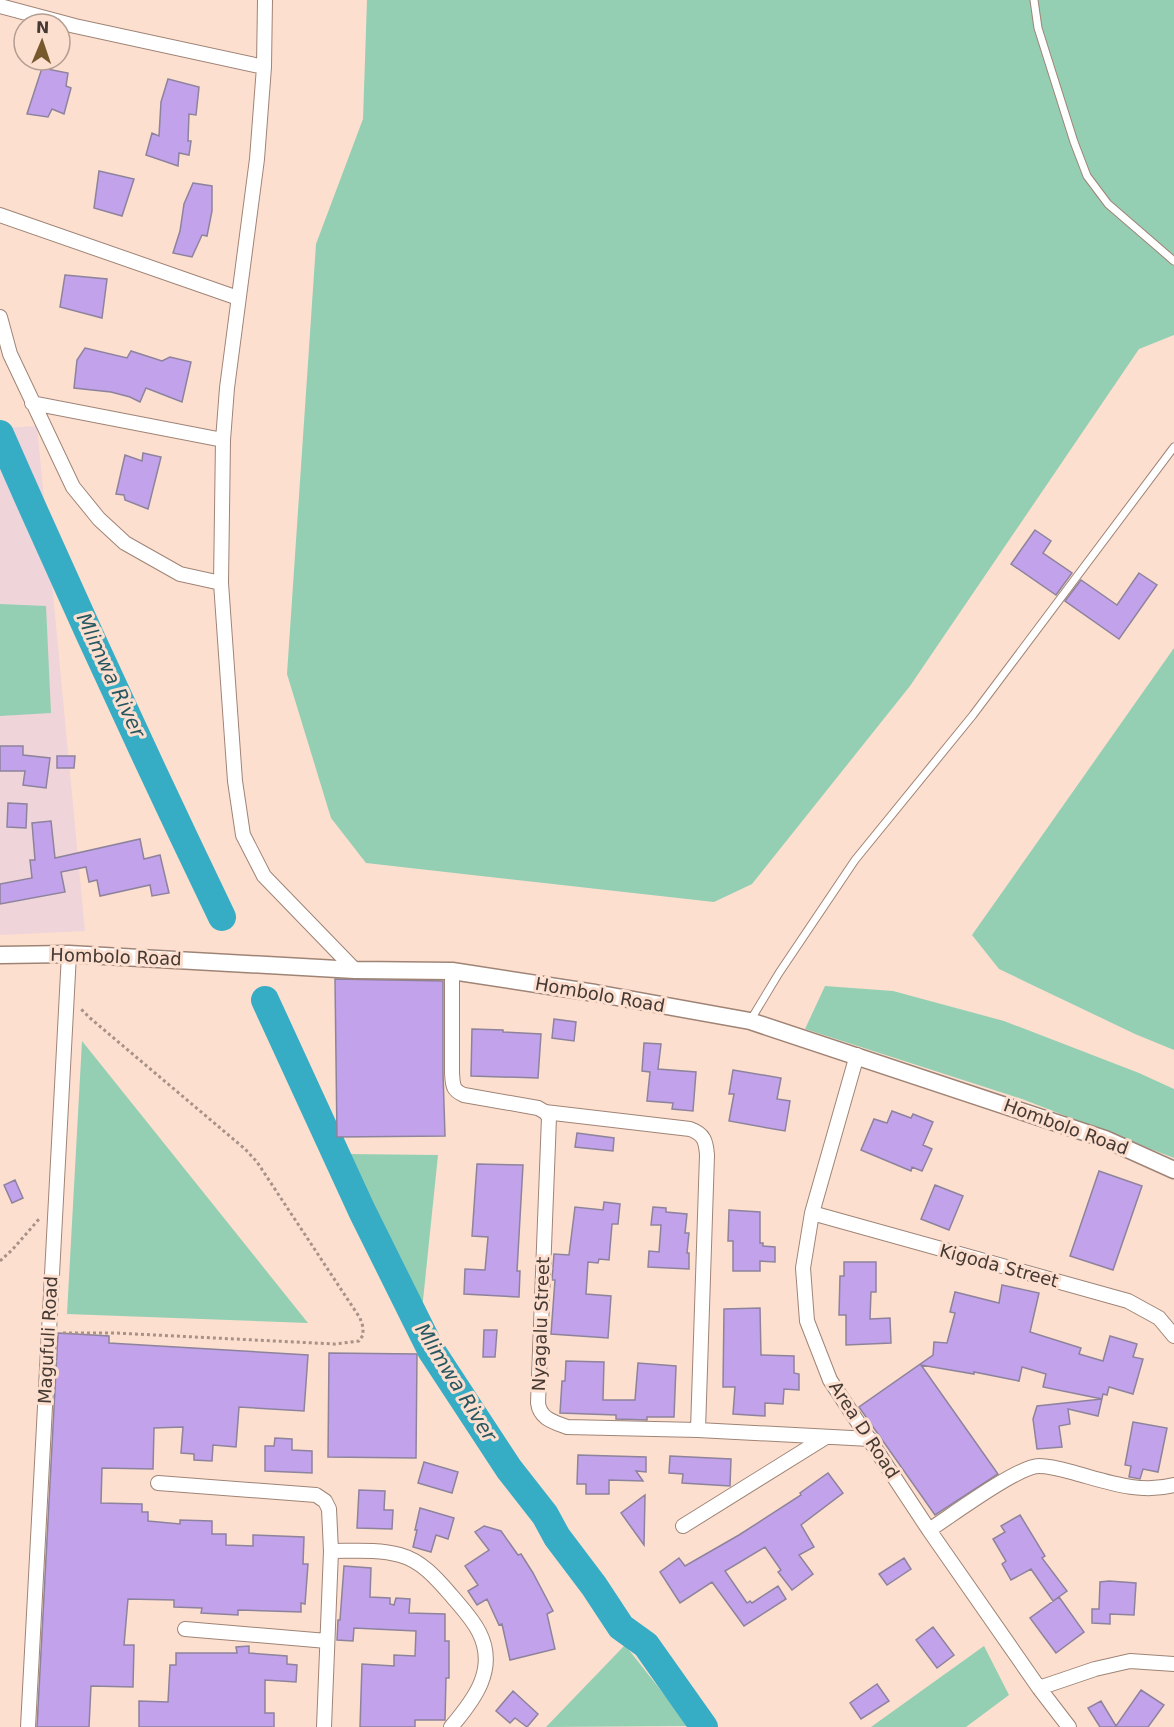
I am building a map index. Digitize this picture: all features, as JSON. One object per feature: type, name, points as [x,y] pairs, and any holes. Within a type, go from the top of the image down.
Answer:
[{"type":"street","points":[[265,0],[264,67],[257,159],[227,388],[223,440],[221,583],[235,781],[243,835],[264,876],[355,970]]},
{"type":"street","points":[[0,6],[75,26],[264,67]]},
{"type":"street","points":[[0,215],[238,298]]},
{"type":"street","points":[[0,317],[10,354],[73,487],[99,519],[125,543],[180,574],[221,583]]},
{"type":"street","points":[[32,403],[223,440]]},
{"type":"street","name":"Hombolo Road","points":[[0,955],[69,954],[355,970],[452,971],[595,993],[750,1021],[1105,1139],[1174,1170]]},
{"type":"street","name":"Magufuli Road","points":[[28,1727],[69,954]]},
{"type":"street","points":[[452,971],[452,1073],[453,1085],[457,1092],[538,1108],[545,1112],[690,1129],[697,1132],[706,1142],[698,1430]]},
{"type":"street","name":"Area D Road","points":[[857,1055],[812,1213],[803,1268],[807,1322],[830,1380],[929,1530],[1039,1688],[1069,1727]]},
{"type":"street","name":"Nyagalu Street","points":[[545,1112],[549,1117],[550,1126],[539,1410],[550,1420],[567,1427],[698,1430],[870,1439]]},
{"type":"street","name":"Kigoda Street","points":[[812,1213],[1128,1301],[1160,1318],[1174,1336]]},
{"type":"street","points":[[682,1526],[826,1437]]},
{"type":"street","points":[[929,1530],[1020,1471],[1038,1466],[1056,1468],[1112,1484],[1137,1488],[1158,1489],[1174,1485]]},
{"type":"street","points":[[158,1483],[316,1495],[325,1502],[328,1509],[331,1551],[324,1727]]},
{"type":"street","points":[[331,1551],[382,1552],[402,1556],[420,1564],[437,1579],[467,1614],[479,1632],[485,1650],[485,1671],[480,1687],[451,1727]]},
{"type":"street","points":[[185,1629],[327,1641]]},
{"type":"street","points":[[1039,1688],[1095,1669],[1130,1661],[1174,1664]]},
{"type":"lane","points":[[1034,0],[1042,39],[1087,176],[1108,204],[1174,261]]},
{"type":"lane","points":[[750,1021],[779,973],[855,860],[973,715],[1174,447]]},
{"type":"path","points":[[49,1332],[335,1344],[359,1341],[363,1335],[360,1318],[257,1162],[245,1149],[90,1018],[67,994]]},
{"type":"path","points":[[0,1261],[56,1200]]},
{"type":"shaded area","points":[[37,426],[85,931],[0,935],[0,428]]},
{"type":"green space","points":[[367,0],[1174,0],[1174,335],[1139,349],[910,686],[752,884],[714,902],[366,863],[331,818],[287,674],[316,244],[363,119]]},
{"type":"green space","points":[[0,604],[46,606],[51,713],[0,716]]},
{"type":"green space","points":[[1174,648],[1174,1050],[1135,1034],[999,969],[972,935]]},
{"type":"green space","points":[[825,986],[893,991],[1004,1021],[1139,1073],[1174,1089],[1174,1158],[1022,1099],[805,1029]]},
{"type":"green space","points":[[82,1041],[308,1323],[67,1314]]},
{"type":"green space","points":[[348,1154],[438,1155],[422,1310]]},
{"type":"green space","points":[[625,1645],[689,1726],[546,1727]]},
{"type":"green space","points":[[984,1646],[1009,1695],[966,1727],[871,1727]]},
{"type":"building","points":[[41,72],[68,73],[66,86],[71,88],[64,114],[52,109],[48,117],[27,114]]},
{"type":"building","points":[[168,79],[199,87],[196,115],[189,114],[188,141],[191,141],[189,155],[179,153],[178,166],[146,155],[152,133],[159,136],[161,102]]},
{"type":"building","points":[[99,171],[134,179],[122,216],[94,208]]},
{"type":"building","points":[[193,183],[212,186],[212,211],[207,236],[202,235],[192,257],[173,253],[180,231],[184,204]]},
{"type":"building","points":[[65,275],[107,279],[102,318],[60,307]]},
{"type":"building","points":[[85,348],[127,358],[131,351],[162,361],[170,357],[191,362],[182,402],[146,388],[140,402],[111,392],[74,388],[77,360]]},
{"type":"building","points":[[143,453],[161,457],[148,509],[125,500],[124,495],[116,494],[125,455],[142,461]]},
{"type":"building","points":[[1035,530],[1051,541],[1043,553],[1072,573],[1056,595],[1011,564]]},
{"type":"building","points":[[1139,573],[1157,585],[1119,639],[1065,601],[1081,580],[1117,605]]},
{"type":"building","points":[[0,746],[23,746],[23,755],[50,758],[46,788],[23,785],[25,771],[0,771]]},
{"type":"building","points":[[57,756],[75,756],[74,768],[57,768]]},
{"type":"building","points":[[8,803],[27,804],[26,828],[7,827]]},
{"type":"building","points":[[51,821],[55,858],[140,839],[144,859],[160,855],[169,893],[152,896],[150,885],[100,896],[97,880],[89,882],[86,867],[61,872],[65,892],[0,904],[0,884],[32,878],[30,860],[35,860],[32,823]]},
{"type":"building","points":[[335,979],[443,981],[445,1136],[337,1137]]},
{"type":"building","points":[[554,1019],[576,1022],[574,1041],[552,1038]]},
{"type":"building","points":[[472,1029],[541,1034],[538,1078],[471,1076]]},
{"type":"building","points":[[644,1043],[661,1044],[658,1069],[696,1072],[693,1111],[672,1109],[673,1103],[647,1101],[650,1072],[642,1071]]},
{"type":"building","points":[[733,1070],[781,1078],[777,1099],[790,1101],[785,1131],[729,1121],[734,1094],[729,1094]]},
{"type":"building","points":[[892,1111],[911,1118],[913,1114],[933,1122],[923,1145],[932,1149],[922,1171],[912,1167],[911,1171],[861,1150],[874,1119],[887,1123]]},
{"type":"building","points":[[577,1133],[614,1138],[613,1151],[575,1147]]},
{"type":"building","points":[[477,1164],[523,1165],[517,1271],[520,1271],[519,1297],[464,1294],[465,1269],[485,1270],[488,1237],[472,1236]]},
{"type":"building","points":[[1099,1171],[1142,1186],[1113,1270],[1070,1256]]},
{"type":"building","points":[[15,1180],[23,1198],[12,1203],[4,1185]]},
{"type":"building","points":[[935,1185],[963,1196],[949,1230],[921,1219]]},
{"type":"building","points":[[604,1202],[620,1204],[618,1224],[612,1224],[609,1260],[599,1259],[598,1263],[588,1262],[586,1294],[611,1296],[608,1338],[551,1334],[555,1280],[552,1280],[554,1254],[569,1255],[575,1207],[603,1210]]},
{"type":"building","points":[[653,1207],[666,1208],[666,1212],[687,1214],[685,1233],[689,1233],[687,1253],[689,1253],[689,1269],[648,1267],[649,1251],[659,1252],[661,1225],[651,1225]]},
{"type":"building","points":[[729,1210],[760,1212],[760,1243],[763,1243],[763,1246],[775,1247],[775,1262],[760,1261],[760,1271],[733,1271],[733,1241],[728,1241]]},
{"type":"building","points":[[844,1262],[876,1262],[876,1292],[871,1292],[870,1319],[890,1318],[891,1343],[846,1345],[846,1315],[839,1315],[840,1276],[844,1276]]},
{"type":"building","points":[[1002,1285],[1039,1293],[1030,1332],[1081,1348],[1079,1354],[1103,1361],[1110,1336],[1137,1344],[1133,1357],[1143,1359],[1133,1394],[1109,1387],[1107,1395],[1103,1394],[1102,1399],[1043,1387],[1046,1374],[1022,1367],[1019,1381],[921,1365],[998,1474],[935,1515],[859,1407],[933,1355],[934,1342],[947,1343],[955,1313],[950,1312],[955,1292],[999,1303]]},
{"type":"building","points":[[760,1308],[761,1355],[794,1356],[794,1373],[799,1374],[799,1390],[784,1389],[783,1404],[765,1403],[765,1416],[733,1414],[735,1387],[723,1387],[724,1309]]},
{"type":"building","points":[[484,1330],[497,1330],[495,1357],[483,1357]]},
{"type":"building","points":[[58,1333],[109,1336],[109,1343],[308,1355],[304,1411],[239,1407],[236,1447],[213,1445],[212,1461],[194,1460],[194,1454],[181,1453],[183,1427],[154,1428],[153,1469],[102,1468],[101,1503],[142,1504],[142,1512],[148,1512],[148,1521],[180,1524],[180,1520],[212,1521],[212,1534],[226,1534],[226,1545],[253,1546],[253,1535],[304,1537],[303,1564],[308,1564],[305,1604],[301,1603],[301,1612],[238,1610],[238,1615],[201,1613],[202,1608],[174,1607],[174,1600],[128,1599],[124,1645],[134,1645],[133,1687],[91,1686],[89,1727],[37,1727]]},
{"type":"building","points":[[329,1353],[417,1354],[416,1458],[328,1457]]},
{"type":"building","points":[[566,1361],[604,1362],[603,1400],[635,1400],[638,1363],[676,1366],[674,1417],[647,1417],[647,1420],[616,1419],[616,1415],[560,1413]]},
{"type":"building","points":[[1102,1399],[1098,1416],[1068,1409],[1070,1424],[1059,1426],[1062,1447],[1037,1449],[1033,1419],[1037,1406]]},
{"type":"building","points":[[1133,1422],[1167,1428],[1158,1472],[1143,1469],[1140,1479],[1129,1477],[1131,1466],[1125,1465]]},
{"type":"building","points":[[275,1438],[292,1439],[292,1450],[312,1451],[312,1473],[265,1471],[265,1446],[274,1446]]},
{"type":"building","points":[[578,1455],[646,1457],[646,1472],[636,1471],[643,1481],[609,1480],[609,1494],[586,1494],[586,1484],[577,1484]]},
{"type":"building","points":[[670,1456],[731,1459],[730,1486],[682,1483],[683,1474],[669,1473]]},
{"type":"building","points":[[424,1462],[458,1472],[452,1493],[418,1483]]},
{"type":"building","points":[[828,1473],[843,1493],[801,1525],[814,1547],[799,1555],[813,1574],[792,1590],[778,1572],[781,1570],[765,1547],[725,1571],[747,1603],[750,1601],[752,1603],[778,1586],[786,1599],[744,1626],[712,1582],[680,1603],[660,1572],[679,1558],[685,1566],[739,1535],[801,1495],[800,1493]]},
{"type":"building","points":[[359,1490],[385,1491],[384,1510],[393,1510],[392,1529],[357,1528]]},
{"type":"building","points":[[645,1495],[644,1545],[621,1513]]},
{"type":"building","points":[[420,1508],[454,1518],[448,1539],[436,1535],[431,1552],[413,1547]]},
{"type":"building","points":[[1020,1515],[1045,1556],[1042,1558],[1067,1591],[1053,1601],[1031,1569],[1011,1580],[1002,1564],[1006,1561],[993,1539],[1005,1532],[1001,1526]]},
{"type":"building","points":[[484,1526],[501,1531],[518,1555],[521,1554],[533,1573],[553,1611],[547,1614],[555,1649],[510,1660],[502,1624],[499,1625],[487,1599],[477,1605],[468,1591],[478,1585],[465,1566],[489,1550],[475,1532]]},
{"type":"building","points":[[904,1558],[911,1569],[887,1585],[879,1574]]},
{"type":"building","points":[[344,1566],[371,1568],[370,1597],[390,1598],[390,1604],[394,1605],[396,1598],[410,1599],[409,1613],[445,1614],[445,1641],[449,1641],[449,1678],[446,1678],[445,1720],[415,1720],[415,1727],[360,1727],[362,1664],[394,1666],[394,1655],[415,1656],[416,1631],[354,1628],[353,1641],[337,1640]]},
{"type":"building","points":[[1100,1582],[1136,1583],[1134,1615],[1110,1614],[1110,1624],[1092,1623],[1092,1609],[1099,1609]]},
{"type":"building","points":[[1059,1597],[1084,1632],[1056,1653],[1030,1618]]},
{"type":"building","points":[[933,1627],[954,1655],[937,1668],[916,1640]]},
{"type":"building","points":[[249,1646],[249,1653],[287,1656],[287,1664],[297,1665],[296,1682],[265,1680],[265,1713],[274,1713],[274,1727],[139,1727],[139,1701],[168,1702],[170,1665],[176,1665],[176,1653],[237,1653],[236,1647]]},
{"type":"building","points":[[877,1684],[889,1701],[861,1719],[850,1703]]},
{"type":"building","points":[[1141,1690],[1164,1705],[1148,1727],[1100,1727],[1088,1708],[1101,1701],[1116,1726]]},
{"type":"building","points":[[513,1691],[538,1714],[527,1727],[515,1718],[510,1723],[496,1711]]},
{"type":"waterway","name":"Mlimwa River","points":[[0,434],[109,676],[222,917]]},
{"type":"waterway","name":"Mlimwa River","points":[[265,1000],[362,1211],[431,1350],[509,1469],[545,1515],[557,1537],[621,1627],[646,1645],[704,1727]]}]
